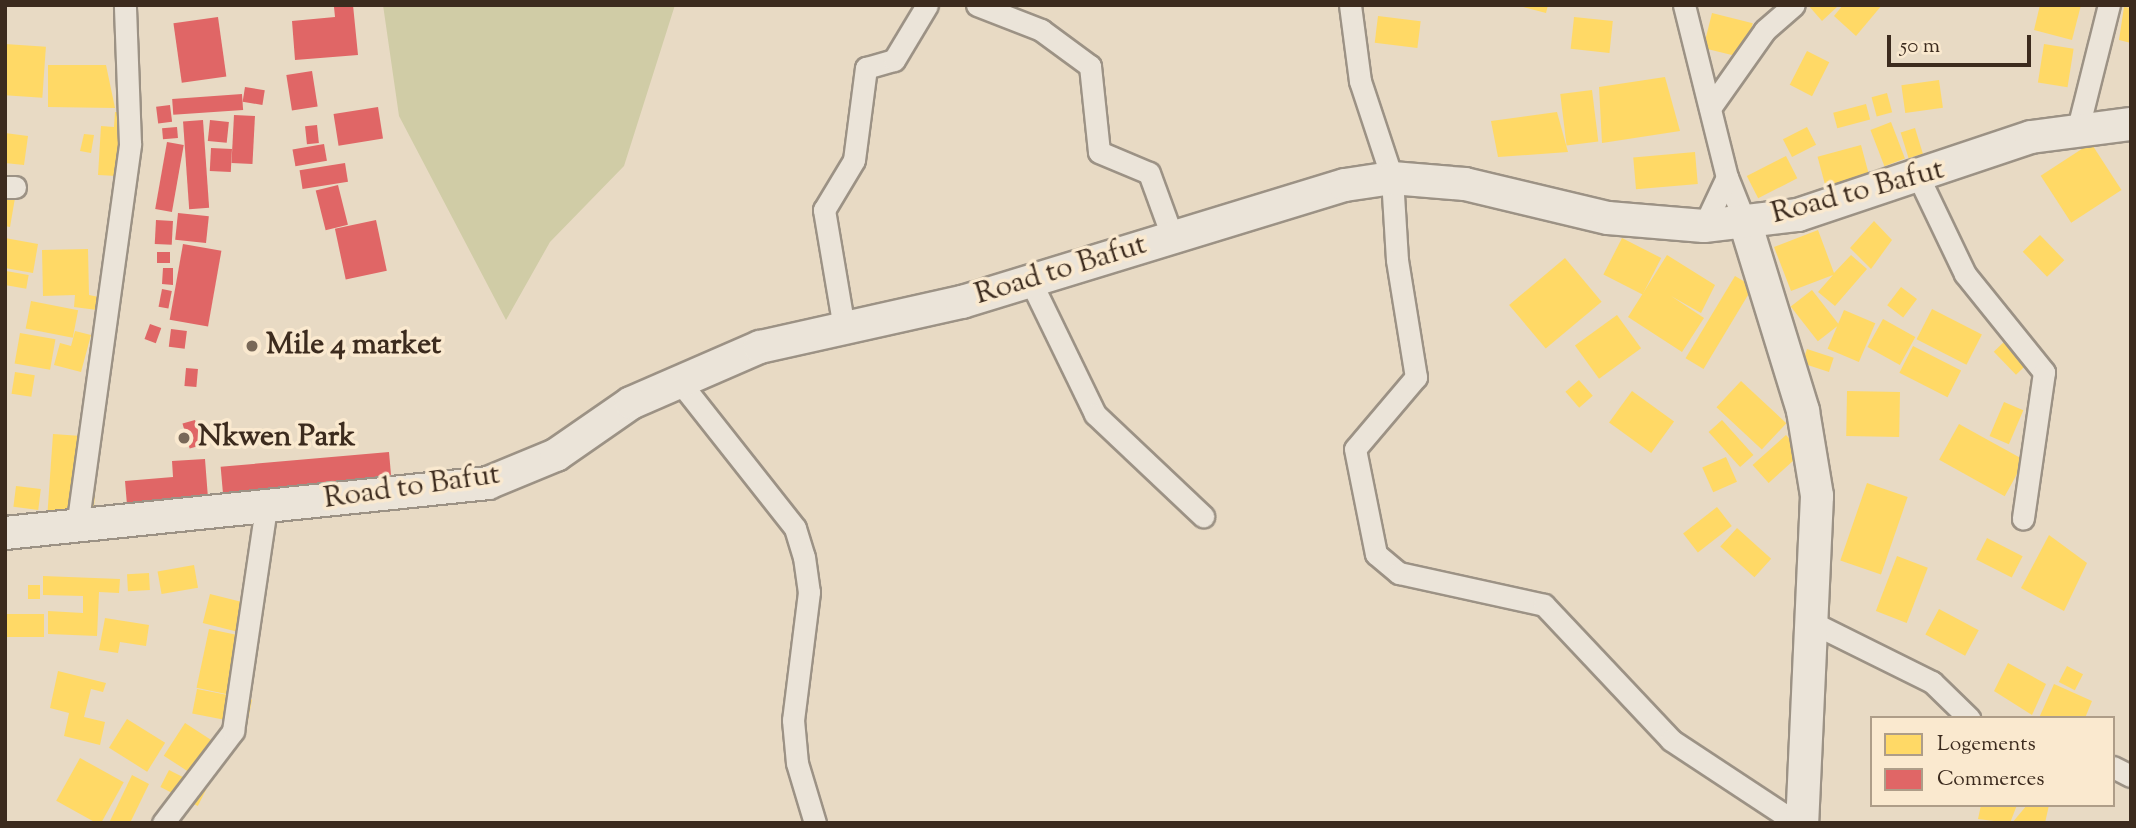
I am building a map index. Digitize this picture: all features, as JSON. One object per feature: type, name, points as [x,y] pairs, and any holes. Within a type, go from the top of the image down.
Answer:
[{"type":"street","points":[[76,527],[130,144],[125,5]]},
{"type":"street","points":[[844,328],[824,210],[854,160],[866,68],[894,60],[927,5]]},
{"type":"street","points":[[976,5],[1041,30],[1090,66],[1098,152],[1149,173],[1172,236]]},
{"type":"street","points":[[1350,5],[1360,81],[1392,178],[1396,260],[1416,377],[1355,449],[1376,554],[1399,573],[1544,605],[1671,740],[1799,823],[1818,553],[1812,452],[1745,222],[1727,177],[1684,5]]},
{"type":"street","points":[[1710,108],[1765,30],[1794,5]]},
{"type":"street","points":[[2078,128],[2109,5]]},
{"type":"street","name":"Road to Bafut","points":[[5,533],[488,483],[564,450],[607,416],[760,346],[844,328],[1030,281],[1285,200],[1392,178],[1465,184],[1608,218],[1703,226],[1798,215],[1919,178],[2031,137],[2078,128],[2131,124]]},
{"type":"street","points":[[1703,226],[1727,177]]},
{"type":"street","points":[[1919,178],[1965,274],[2045,372],[2022,518]]},
{"type":"street","points":[[1030,281],[1095,414],[1203,516]]},
{"type":"street","points":[[679,381],[795,528],[804,557],[808,606],[793,720],[797,763],[815,823]]},
{"type":"street","points":[[163,823],[233,731],[266,507]]},
{"type":"street","points":[[1813,623],[1932,682],[1967,716]]},
{"type":"street","points":[[2115,768],[2131,776]]},
{"type":"shaded area","points":[[383,5],[675,5],[624,166],[550,242],[506,320],[399,116]]},
{"type":"building: Logements","points":[[1516,5],[1548,5],[1546,13]]},
{"type":"building: Logements","points":[[1808,5],[1835,5],[1837,7],[1822,21]]},
{"type":"building: Logements","points":[[1843,5],[1882,5],[1856,36],[1834,16]]},
{"type":"building: Logements","points":[[2040,5],[2081,5],[2072,40],[2034,30]]},
{"type":"building: Logements","points":[[2124,7],[2131,8],[2131,43],[2119,40]]},
{"type":"building: Logements","points":[[1712,13],[1753,23],[1744,58],[1703,48]]},
{"type":"building: Logements","points":[[1378,16],[1421,21],[1417,48],[1375,43]]},
{"type":"building: Logements","points":[[1574,17],[1613,21],[1609,53],[1571,49]]},
{"type":"building: Logements","points":[[5,44],[46,47],[42,98],[5,95]]},
{"type":"building: Logements","points":[[2044,44],[2074,49],[2068,87],[2038,83]]},
{"type":"building: Logements","points":[[1807,51],[1829,62],[1812,96],[1790,85]]},
{"type":"building: Logements","points":[[48,65],[106,65],[115,108],[48,107]]},
{"type":"building: Logements","points":[[1665,77],[1680,131],[1602,143],[1599,87]]},
{"type":"building: Logements","points":[[1939,80],[1943,108],[1905,113],[1901,85]]},
{"type":"building: Logements","points":[[1592,90],[1598,142],[1567,146],[1560,94]]},
{"type":"building: Logements","points":[[1887,93],[1892,112],[1877,116],[1872,97]]},
{"type":"building: Logements","points":[[1866,104],[1870,119],[1837,128],[1833,113]]},
{"type":"building: Logements","points":[[115,112],[139,114],[135,177],[98,175],[101,126],[114,127]]},
{"type":"building: Logements","points":[[1557,112],[1568,152],[1498,157],[1491,121]]},
{"type":"building: Logements","points":[[1891,122],[1905,158],[1884,166],[1870,130]]},
{"type":"building: Logements","points":[[1807,127],[1816,145],[1792,157],[1783,139]]},
{"type":"building: Logements","points":[[1915,128],[1923,154],[1909,158],[1901,132]]},
{"type":"building: Logements","points":[[5,133],[28,136],[24,165],[5,163]]},
{"type":"building: Logements","points":[[84,134],[94,135],[91,153],[80,151]]},
{"type":"building: Logements","points":[[2091,143],[2121,190],[2071,223],[2041,176]]},
{"type":"building: Logements","points":[[1861,145],[1869,175],[1826,187],[1818,157]]},
{"type":"building: Logements","points":[[1695,152],[1698,184],[1636,189],[1633,157]]},
{"type":"building: Logements","points":[[1786,156],[1797,178],[1758,198],[1747,176]]},
{"type":"building: Logements","points":[[5,196],[15,198],[10,227],[5,226]]},
{"type":"building: Logements","points":[[1874,221],[1892,240],[1871,269],[1850,248]]},
{"type":"building: Logements","points":[[1818,230],[1834,273],[1851,255],[1867,269],[1835,306],[1818,292],[1833,275],[1791,291],[1774,247]]},
{"type":"building: Logements","points":[[2040,235],[2064,260],[2047,277],[2023,252]]},
{"type":"building: Logements","points":[[5,238],[38,244],[33,273],[5,268]]},
{"type":"building: Logements","points":[[1622,238],[1661,258],[1643,295],[1603,275]]},
{"type":"building: Logements","points":[[88,249],[89,295],[99,297],[97,310],[74,307],[75,295],[43,296],[42,250]]},
{"type":"building: Logements","points":[[1667,255],[1715,285],[1701,313],[1671,296],[1704,318],[1682,352],[1628,317]]},
{"type":"building: Logements","points":[[1565,258],[1602,302],[1546,349],[1509,305]]},
{"type":"building: Logements","points":[[6,271],[29,275],[26,289],[5,285]]},
{"type":"building: Logements","points":[[1735,276],[1753,287],[1704,369],[1686,358]]},
{"type":"building: Logements","points":[[1901,287],[1917,299],[1903,317],[1887,305]]},
{"type":"building: Logements","points":[[1812,290],[1839,325],[1818,341],[1791,307]]},
{"type":"building: Logements","points":[[31,301],[78,310],[73,338],[26,328]]},
{"type":"building: Logements","points":[[1932,309],[1982,334],[1966,365],[1917,339]]},
{"type":"building: Logements","points":[[1844,310],[1875,323],[1859,362],[1828,349]]},
{"type":"building: Logements","points":[[1617,315],[1641,348],[1599,379],[1575,346]]},
{"type":"building: Logements","points":[[1883,319],[1915,337],[1900,365],[1867,347]]},
{"type":"building: Logements","points":[[75,331],[91,335],[81,372],[54,365],[60,343],[71,346]]},
{"type":"building: Logements","points":[[20,333],[55,339],[50,370],[15,364]]},
{"type":"building: Logements","points":[[2006,340],[2028,363],[2016,375],[1994,352]]},
{"type":"building: Logements","points":[[1913,346],[1961,371],[1947,397],[1899,373]]},
{"type":"building: Logements","points":[[1807,349],[1834,358],[1829,372],[1802,363]]},
{"type":"building: Logements","points":[[15,372],[35,375],[31,397],[12,394]]},
{"type":"building: Logements","points":[[1579,380],[1593,396],[1579,408],[1565,392]]},
{"type":"building: Logements","points":[[1741,381],[1786,423],[1762,450],[1716,407]]},
{"type":"building: Logements","points":[[1632,391],[1674,422],[1651,453],[1609,423]]},
{"type":"building: Logements","points":[[1847,391],[1900,392],[1899,437],[1846,436]]},
{"type":"building: Logements","points":[[2004,402],[2023,410],[2009,444],[1990,436]]},
{"type":"building: Logements","points":[[1722,420],[1753,455],[1740,467],[1709,432]]},
{"type":"building: Logements","points":[[1959,424],[2025,460],[2005,496],[1939,460]]},
{"type":"building: Logements","points":[[53,434],[99,437],[93,521],[47,518]]},
{"type":"building: Logements","points":[[1786,435],[1802,453],[1769,483],[1753,465]]},
{"type":"building: Logements","points":[[1726,457],[1737,482],[1713,492],[1702,468]]},
{"type":"building: Logements","points":[[1867,483],[1908,497],[1881,575],[1840,561]]},
{"type":"building: Logements","points":[[16,486],[41,489],[38,510],[13,507]]},
{"type":"building: Logements","points":[[1717,507],[1732,526],[1698,552],[1683,533]]},
{"type":"building: Logements","points":[[1737,528],[1771,559],[1754,577],[1720,547]]},
{"type":"building: Logements","points":[[2049,535],[2087,563],[2064,611],[2021,588]]},
{"type":"building: Logements","points":[[1987,538],[2023,556],[2012,578],[1976,559]]},
{"type":"building: Logements","points":[[1897,556],[1928,568],[1907,623],[1876,611]]},
{"type":"building: Logements","points":[[194,565],[198,588],[162,594],[158,571]]},
{"type":"building: Logements","points":[[149,573],[150,590],[128,591],[127,574]]},
{"type":"building: Logements","points":[[43,576],[120,579],[119,593],[99,592],[97,636],[48,634],[48,611],[83,613],[83,596],[43,595]]},
{"type":"building: Logements","points":[[28,585],[40,585],[40,599],[28,599]]},
{"type":"building: Logements","points":[[210,594],[259,606],[251,635],[203,623]]},
{"type":"building: Logements","points":[[1939,609],[1979,630],[1965,656],[1925,635]]},
{"type":"building: Logements","points":[[5,614],[44,614],[44,637],[5,637]]},
{"type":"building: Logements","points":[[105,618],[149,625],[146,646],[120,642],[118,653],[99,650]]},
{"type":"building: Logements","points":[[209,629],[243,636],[231,695],[197,688]]},
{"type":"building: Logements","points":[[2008,663],[2046,684],[2032,715],[1994,691]]},
{"type":"building: Logements","points":[[2067,666],[2083,674],[2075,690],[2059,682]]},
{"type":"building: Logements","points":[[58,671],[106,683],[103,692],[91,689],[84,717],[105,722],[100,745],[64,736],[69,713],[50,708]]},
{"type":"building: Logements","points":[[2054,684],[2092,701],[2086,716],[2040,716]]},
{"type":"building: Logements","points":[[197,689],[252,700],[247,724],[192,714]]},
{"type":"building: Logements","points":[[127,719],[165,743],[147,772],[109,748]]},
{"type":"building: Logements","points":[[185,723],[228,751],[207,783],[164,756]]},
{"type":"building: Logements","points":[[80,758],[124,782],[101,823],[96,823],[56,801]]},
{"type":"building: Logements","points":[[169,770],[206,789],[198,806],[160,787]]},
{"type":"building: Logements","points":[[132,775],[149,784],[130,823],[109,823]]},
{"type":"building: Logements","points":[[1981,807],[2016,807],[2010,823],[1978,819]]},
{"type":"building: Logements","points":[[2025,807],[2049,807],[2045,823],[2012,823]]},
{"type":"building: Commerces","points":[[353,5],[358,55],[295,60],[292,21],[335,17],[334,7]]},
{"type":"building: Commerces","points":[[218,17],[226,76],[182,83],[173,23]]},
{"type":"building: Commerces","points":[[312,71],[318,107],[292,111],[286,75]]},
{"type":"building: Commerces","points":[[245,87],[265,90],[262,105],[243,102]]},
{"type":"building: Commerces","points":[[242,94],[243,110],[173,115],[172,99]]},
{"type":"building: Commerces","points":[[170,105],[172,122],[158,124],[156,107]]},
{"type":"building: Commerces","points":[[378,107],[383,139],[339,146],[334,114]]},
{"type":"building: Commerces","points":[[234,115],[255,116],[252,164],[231,163]]},
{"type":"building: Commerces","points":[[203,120],[209,208],[189,209],[183,121]]},
{"type":"building: Commerces","points":[[210,120],[229,122],[227,143],[208,141]]},
{"type":"building: Commerces","points":[[317,125],[319,143],[307,144],[305,126]]},
{"type":"building: Commerces","points":[[177,127],[178,138],[163,139],[162,128]]},
{"type":"building: Commerces","points":[[167,142],[184,145],[172,212],[155,209]]},
{"type":"building: Commerces","points":[[324,144],[327,161],[295,166],[292,150]]},
{"type":"building: Commerces","points":[[211,148],[232,149],[231,172],[210,171]]},
{"type":"building: Commerces","points":[[345,163],[348,182],[303,189],[300,170]]},
{"type":"building: Commerces","points":[[338,185],[348,225],[326,230],[316,191]]},
{"type":"building: Commerces","points":[[178,213],[209,216],[206,243],[175,240]]},
{"type":"building: Commerces","points":[[156,220],[173,221],[172,245],[155,244]]},
{"type":"building: Commerces","points":[[376,220],[387,271],[346,280],[335,229]]},
{"type":"building: Commerces","points":[[183,244],[221,251],[208,327],[170,320]]},
{"type":"building: Commerces","points":[[157,252],[170,252],[170,263],[157,263]]},
{"type":"building: Commerces","points":[[163,268],[173,268],[173,285],[162,284]]},
{"type":"building: Commerces","points":[[162,289],[172,291],[168,309],[159,307]]},
{"type":"building: Commerces","points":[[150,324],[161,328],[156,343],[145,339]]},
{"type":"building: Commerces","points":[[171,329],[187,331],[185,349],[169,347]]},
{"type":"building: Commerces","points":[[186,368],[198,369],[196,387],[184,386]]},
{"type":"building: Commerces","points":[[195,420],[202,445],[190,449],[183,424]]},
{"type":"building: Commerces","points":[[389,452],[392,487],[224,502],[221,467]]},
{"type":"building: Commerces","points":[[205,459],[209,511],[128,517],[125,481],[173,477],[172,461]]},
{"type":"place","name":"Mile 4 market","points":[[252,346]]},
{"type":"place","name":"Nkwen Park","points":[[184,438]]}]
